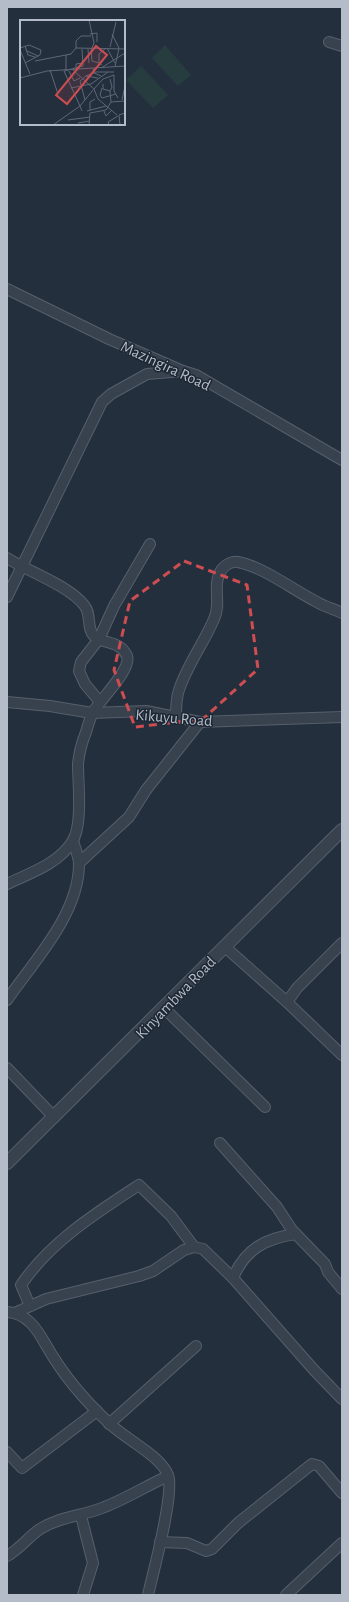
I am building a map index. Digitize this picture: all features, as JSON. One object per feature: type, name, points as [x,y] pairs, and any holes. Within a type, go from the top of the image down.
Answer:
[{"type":"street","points":[[329,42],[342,46]]},
{"type":"street","name":"Mazingira Road","points":[[7,289],[109,339],[183,371],[196,375],[342,460]]},
{"type":"street","points":[[7,597],[23,567],[58,490],[86,437],[102,402],[111,394],[147,374],[183,371]]},
{"type":"street","points":[[100,702],[85,684],[79,671],[81,662],[99,639],[114,606],[150,544]]},
{"type":"street","points":[[7,558],[79,599],[89,612],[92,632],[99,639],[114,643],[122,648],[127,657],[127,665],[92,713],[80,746],[78,764],[80,790],[73,841],[79,863],[76,889],[58,930],[7,1000]]},
{"type":"street","points":[[176,717],[178,692],[187,670],[206,640],[217,613],[218,602],[216,587],[222,568],[237,561],[260,570],[318,603],[342,613]]},
{"type":"street","name":"Kikuyu Road","points":[[7,702],[50,706],[92,713],[146,712],[200,722],[342,717]]},
{"type":"street","points":[[79,863],[128,817],[146,790],[200,722]]},
{"type":"street","name":"Kinyambwa Road","points":[[7,1163],[342,830]]},
{"type":"street","points":[[7,884],[51,863],[63,854],[73,841]]},
{"type":"street","points":[[287,1002],[297,988],[342,943]]},
{"type":"street","points":[[224,946],[287,1002],[342,1054]]},
{"type":"street","points":[[164,1008],[265,1107]]},
{"type":"street","points":[[7,1068],[54,1117]]},
{"type":"street","points":[[220,1143],[278,1207],[296,1234],[325,1264],[328,1272],[342,1289]]},
{"type":"street","points":[[30,1306],[21,1285],[30,1272],[48,1253],[96,1213],[139,1185],[171,1216],[194,1247]]},
{"type":"street","points":[[233,1278],[242,1259],[251,1251],[279,1237],[296,1234]]},
{"type":"street","points":[[12,1312],[46,1299],[139,1276],[153,1271],[184,1250],[194,1247],[203,1249],[233,1278],[314,1370],[342,1399]]},
{"type":"street","points":[[12,1312],[31,1322],[75,1390],[98,1411],[109,1424],[158,1462],[168,1476],[170,1494],[148,1595]]},
{"type":"street","points":[[109,1424],[196,1346]]},
{"type":"street","points":[[7,1452],[22,1468],[98,1411]]},
{"type":"street","points":[[160,1542],[187,1543],[206,1551],[212,1549],[238,1523],[312,1464],[319,1466],[342,1492]]},
{"type":"street","points":[[7,1556],[26,1543],[40,1529],[61,1519],[81,1516],[104,1508],[168,1476]]},
{"type":"street","points":[[81,1516],[93,1563],[83,1595]]},
{"type":"street","points":[[286,1595],[342,1543]]},
{"type":"highlighted area","points":[[184,561],[247,585],[258,669],[203,719],[135,727],[114,670],[130,601]]},
{"type":"green space","points":[[165,45],[191,75],[178,86],[152,58]]},
{"type":"green space","points":[[141,66],[168,95],[153,108],[126,80]]}]
